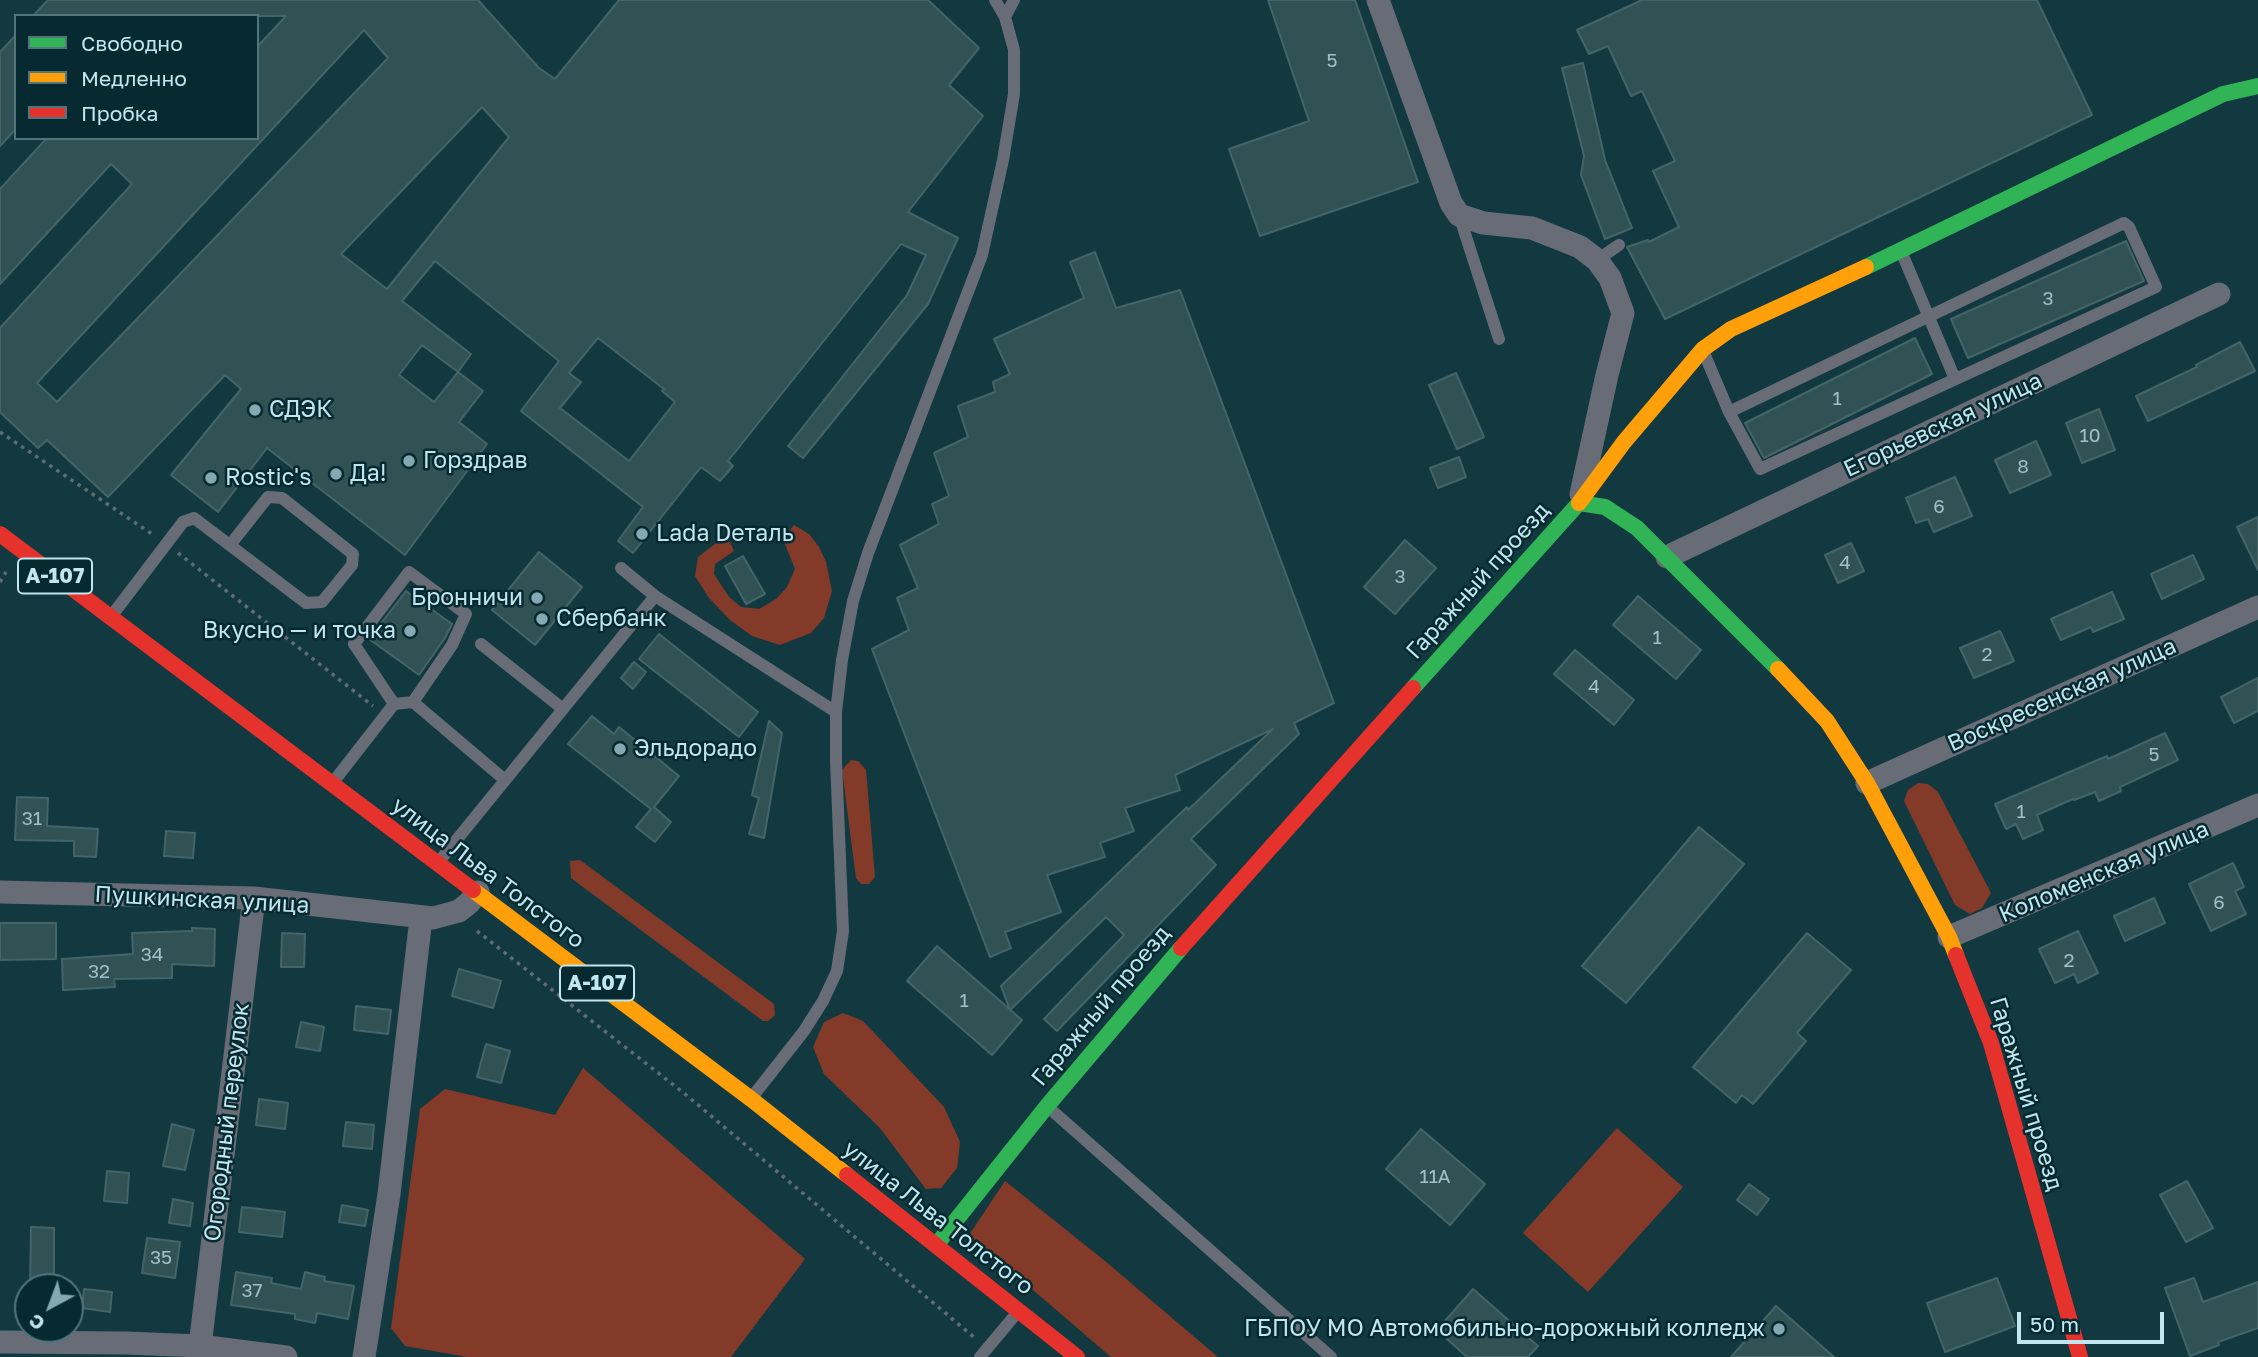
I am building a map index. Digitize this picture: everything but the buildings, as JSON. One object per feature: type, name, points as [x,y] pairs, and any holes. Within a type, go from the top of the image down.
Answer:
[{"type":"main road","points":[[1579,503],[1624,442],[1703,349],[1731,329],[1901,251],[2223,94],[2258,86]]},
{"type":"main road","name":"Гаражный проезд","points":[[937,1244],[1047,1106],[1213,910],[1579,503],[1605,508],[1637,528],[1667,557],[1759,648],[1827,721],[1867,782],[1949,937],[1992,1043],[2080,1357]]},
{"type":"main road","name":"улица Льва Толстого","points":[[0,534],[751,1099],[1077,1357]]},
{"type":"street","points":[[1378,0],[1451,203],[1459,215],[1483,223],[1532,228],[1580,247],[1597,260],[1611,278],[1623,313],[1579,503]]},
{"type":"street","points":[[2223,94],[2258,70]]},
{"type":"street","name":"Егорьевская улица","points":[[1667,557],[2219,294]]},
{"type":"street","name":"Воскресенская улица","points":[[1867,782],[2258,607]]},
{"type":"street","name":"Коломенская улица","points":[[1949,937],[2258,805]]},
{"type":"street","name":"Пушкинская улица","points":[[0,892],[254,898],[421,918],[445,917],[453,913]]},
{"type":"street","points":[[453,913],[469,903],[478,892]]},
{"type":"street","name":"Огородный переулок","points":[[200,1346],[254,898]]},
{"type":"street","points":[[363,1357],[389,1194],[421,918]]},
{"type":"street","points":[[0,1342],[127,1350],[200,1346],[286,1357]]},
{"type":"lane","points":[[751,1099],[804,1031],[823,1001],[837,971],[843,931],[836,761],[836,712],[842,660],[853,601],[864,565],[982,254],[1003,160],[1014,94],[1014,51],[1004,17],[995,0]]},
{"type":"lane","points":[[1004,17],[1014,0]]},
{"type":"lane","points":[[1459,215],[1499,339]]},
{"type":"lane","points":[[1703,349],[1729,412],[1760,469],[2156,287],[2129,227],[2124,223],[1729,412]]},
{"type":"lane","points":[[1597,260],[1619,245]]},
{"type":"lane","points":[[1901,251],[1955,379]]},
{"type":"lane","points":[[111,617],[183,522],[194,518],[306,603],[322,602],[352,565],[353,554],[282,498],[268,497],[230,545]]},
{"type":"lane","points":[[621,568],[655,596],[836,712]]},
{"type":"lane","points":[[394,704],[354,644],[409,572],[467,614],[453,645],[413,702]]},
{"type":"lane","points":[[438,864],[655,596]]},
{"type":"lane","points":[[481,645],[563,709]]},
{"type":"lane","points":[[394,704],[413,702],[505,780]]},
{"type":"lane","points":[[332,784],[394,704]]},
{"type":"lane","points":[[1047,1106],[1331,1357]]},
{"type":"lane","points":[[984,1352],[1018,1311]]},
{"type":"path","points":[[0,432],[166,544],[386,716]]},
{"type":"path","points":[[453,913],[685,1094],[984,1352]]},
{"type":"shaded area","points":[[794,525],[809,534],[819,547],[826,562],[832,591],[824,618],[811,633],[780,645],[752,636],[730,620],[709,598],[695,576],[698,557],[719,541],[730,542],[734,551],[715,564],[714,574],[729,597],[741,607],[759,609],[776,599],[787,587],[795,569],[783,539]]},
{"type":"shaded area","points":[[851,760],[858,761],[866,770],[875,877],[869,884],[861,884],[856,878],[842,770]]},
{"type":"shaded area","points":[[1918,783],[1928,784],[1938,792],[1991,893],[1982,908],[1970,914],[1955,905],[1904,801],[1908,790]]},
{"type":"shaded area","points":[[580,860],[774,1004],[775,1015],[768,1021],[763,1021],[571,878],[570,861]]},
{"type":"shaded area","points":[[843,1013],[863,1021],[944,1107],[960,1142],[957,1168],[941,1188],[926,1189],[879,1127],[824,1074],[813,1047],[824,1022]]},
{"type":"shaded area","points":[[583,1068],[805,1259],[731,1357],[467,1357],[405,1346],[391,1328],[420,1109],[445,1089],[555,1115]]},
{"type":"shaded area","points":[[1617,1128],[1683,1187],[1588,1292],[1523,1233]]},
{"type":"shaded area","points":[[1005,1181],[1218,1357],[1111,1357],[969,1235]]},
{"type":"traffic: fast","points":[[1866,267],[2223,94],[2258,86]]},
{"type":"traffic: fast","points":[[1413,688],[1579,503],[1605,507],[1637,528],[1778,669]]},
{"type":"traffic: fast","points":[[937,1244],[1047,1106],[1181,948]]},
{"type":"traffic: slow","points":[[1579,503],[1624,442],[1703,349],[1731,329],[1866,267]]},
{"type":"traffic: slow","points":[[1778,669],[1827,721],[1867,783],[1956,955]]},
{"type":"traffic: slow","points":[[473,890],[751,1099],[847,1175]]},
{"type":"traffic: jam","points":[[0,534],[473,890]]},
{"type":"traffic: jam","points":[[1181,948],[1413,688]]},
{"type":"traffic: jam","points":[[1956,955],[1991,1043],[2080,1357]]},
{"type":"traffic: jam","points":[[847,1175],[1077,1357]]},
{"type":"place","name":"СДЭК","points":[[255,410]]},
{"type":"place","name":"Горздрав","points":[[409,461]]},
{"type":"place","name":"Да!","points":[[336,474]]},
{"type":"place","name":"Rostic's","points":[[211,478]]},
{"type":"place","name":"Lada Dеталь","points":[[642,534]]},
{"type":"place","name":"Бронничи","points":[[537,598]]},
{"type":"place","name":"Сбербанк","points":[[542,619]]},
{"type":"place","name":"Вкусно — и точка","points":[[410,631]]},
{"type":"place","name":"Эльдорадо","points":[[620,749]]},
{"type":"place","name":"ГБПОУ МО Автомобильно-дорожный колледж","points":[[1779,1329]]}]
